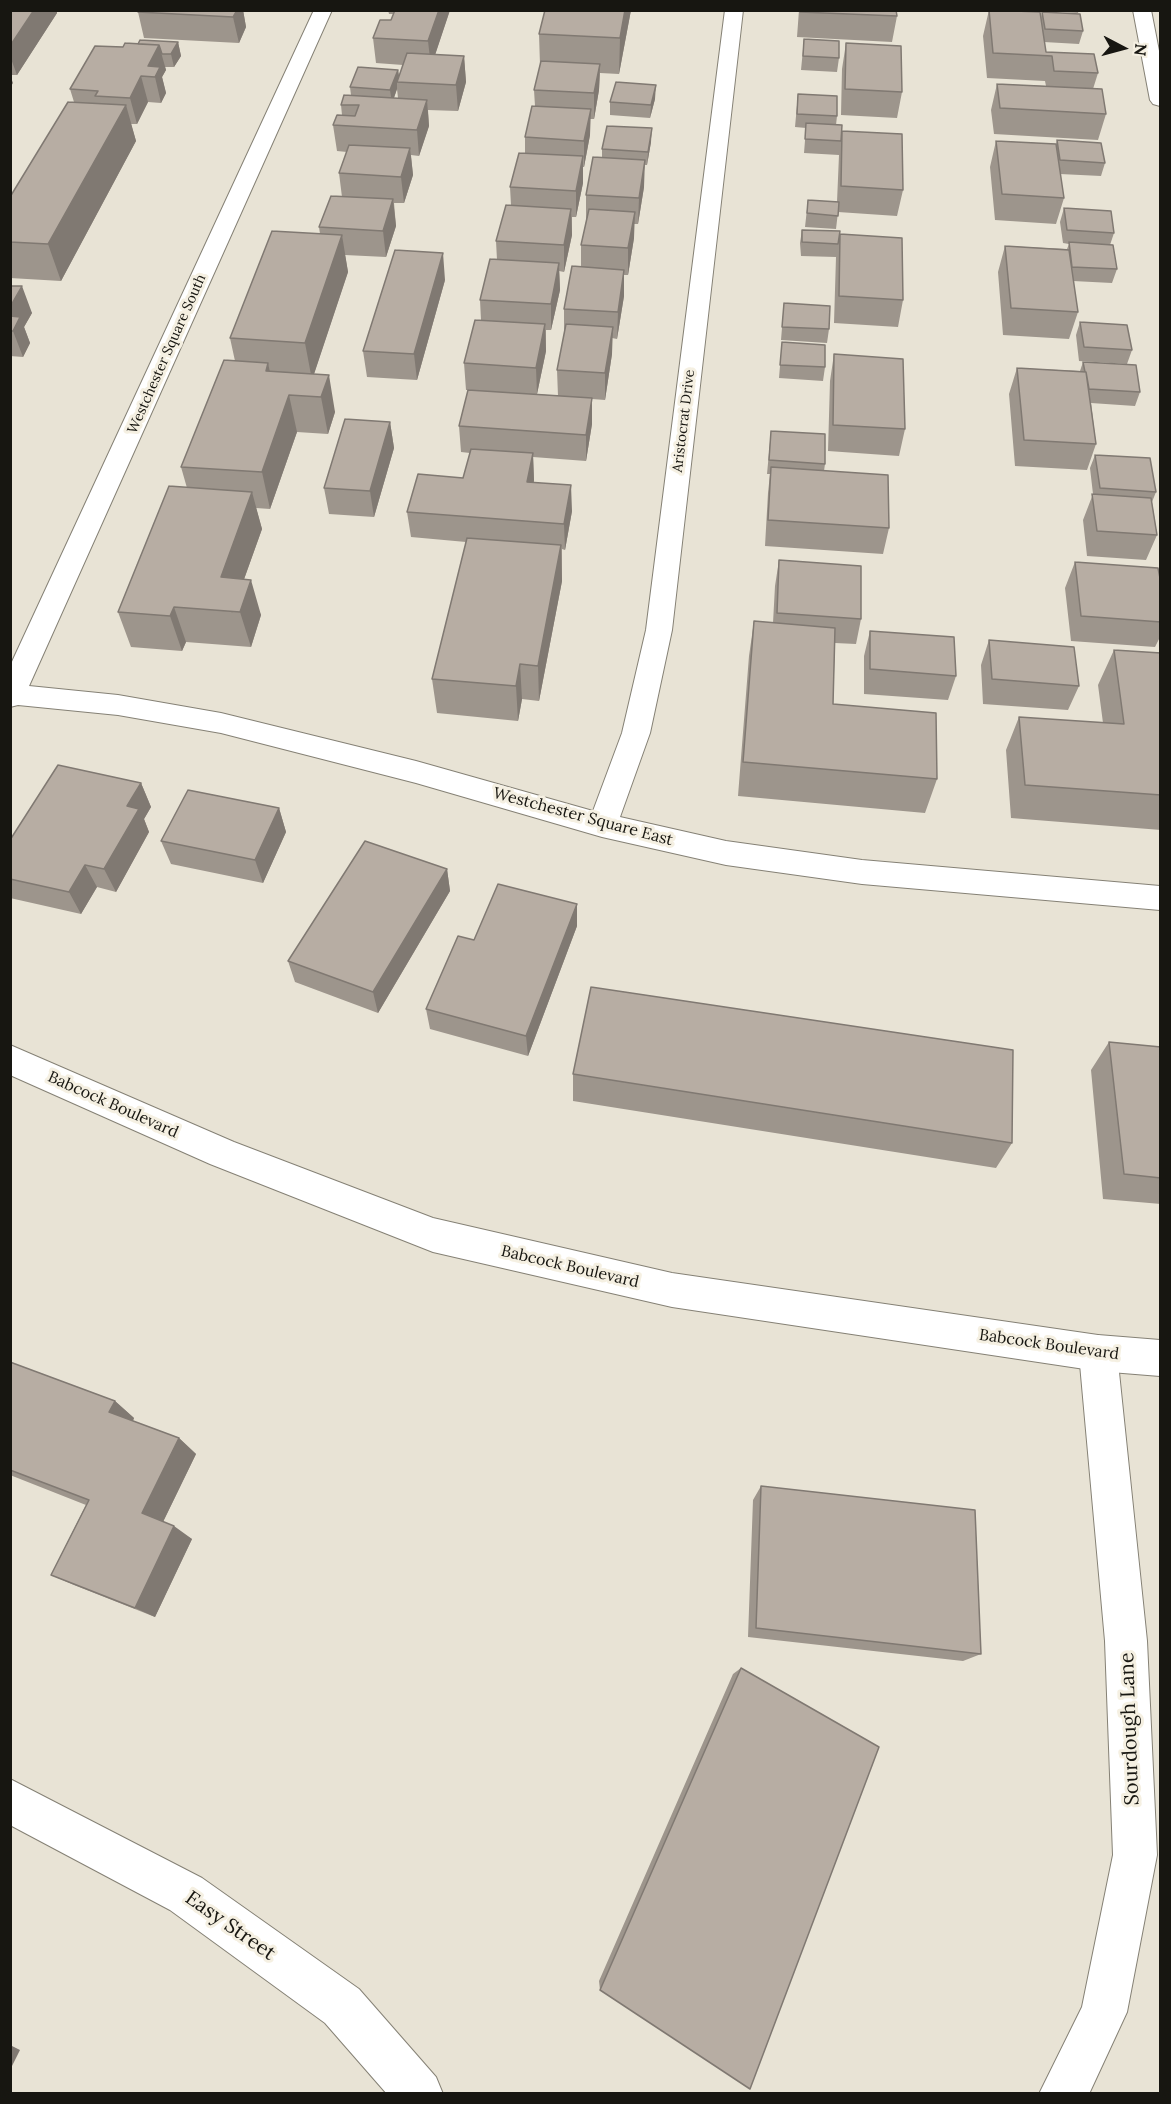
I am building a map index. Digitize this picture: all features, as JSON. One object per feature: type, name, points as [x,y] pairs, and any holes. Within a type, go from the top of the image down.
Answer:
[{"type":"street","name":"Westchester Square South","points":[[11,695],[324,10]]},
{"type":"street","name":"Aristocrat Drive","points":[[602,825],[636,733],[659,630],[734,10]]},
{"type":"street","points":[[1142,10],[1161,100]]},
{"type":"street","name":"Westchester Square East","points":[[11,695],[118,705],[221,723],[416,772],[602,825],[726,853],[862,872],[1161,898]]},
{"type":"street","name":"Babcock Boulevard","points":[[10,1059],[222,1153],[433,1234],[672,1290],[1098,1353],[1161,1358]]},
{"type":"street","name":"Sourdough Lane","points":[[1063,2094],[1104,2012],[1135,1855],[1126,1641],[1098,1353]]},
{"type":"street","name":"Easy Street","points":[[10,1801],[186,1894],[342,2006],[418,2094]]},
{"type":"building","points":[[10,10],[34,10],[10,46]]},
{"type":"building","points":[[139,10],[237,10],[233,17],[138,12]]},
{"type":"building","points":[[395,10],[439,10],[428,41],[373,38],[380,20],[391,20]]},
{"type":"building","points":[[545,10],[625,10],[620,38],[539,34]]},
{"type":"building","points":[[800,10],[896,10],[897,16],[800,12]]},
{"type":"building","points":[[989,10],[1040,12],[1046,52],[1094,54],[1098,73],[1054,71],[1052,56],[993,53]]},
{"type":"building","points":[[1042,12],[1080,14],[1083,31],[1045,29]]},
{"type":"building","points":[[804,39],[839,41],[839,58],[803,56]]},
{"type":"building","points":[[140,40],[178,42],[171,54],[162,54],[159,45],[138,44]]},
{"type":"building","points":[[125,43],[159,45],[148,66],[160,67],[155,77],[141,76],[130,98],[95,96],[98,91],[70,89],[95,46],[123,47]]},
{"type":"building","points":[[846,43],[901,46],[902,92],[845,89]]},
{"type":"building","points":[[407,53],[464,56],[456,85],[397,82]]},
{"type":"building","points":[[541,61],[600,64],[594,93],[534,90]]},
{"type":"building","points":[[358,67],[398,70],[390,90],[350,87]]},
{"type":"building","points":[[616,82],[656,85],[651,105],[610,102]]},
{"type":"building","points":[[997,84],[1102,89],[1106,114],[1000,108]]},
{"type":"building","points":[[798,94],[837,96],[837,116],[797,114]]},
{"type":"building","points":[[344,95],[427,100],[417,130],[333,125],[337,115],[355,116],[359,105],[341,105]]},
{"type":"building","points":[[68,102],[126,105],[48,244],[10,242],[10,197]]},
{"type":"building","points":[[532,106],[591,109],[584,141],[525,137]]},
{"type":"building","points":[[806,123],[842,125],[841,141],[805,139]]},
{"type":"building","points":[[607,126],[652,128],[648,152],[602,149]]},
{"type":"building","points":[[842,131],[902,134],[903,190],[841,186]]},
{"type":"building","points":[[1057,140],[1101,143],[1105,163],[1060,160]]},
{"type":"building","points":[[996,141],[1056,144],[1064,198],[1002,194]]},
{"type":"building","points":[[349,145],[410,148],[401,177],[339,173]]},
{"type":"building","points":[[519,153],[583,156],[576,191],[510,187]]},
{"type":"building","points":[[593,157],[645,160],[639,198],[586,195]]},
{"type":"building","points":[[331,196],[393,199],[383,231],[319,227]]},
{"type":"building","points":[[808,200],[839,202],[838,216],[807,213]]},
{"type":"building","points":[[506,205],[571,209],[564,245],[496,241]]},
{"type":"building","points":[[1064,208],[1111,211],[1114,233],[1067,230]]},
{"type":"building","points":[[589,209],[635,212],[628,248],[581,245]]},
{"type":"building","points":[[802,230],[840,231],[838,244],[802,242]]},
{"type":"building","points":[[272,231],[342,235],[305,343],[230,338]]},
{"type":"building","points":[[840,234],[902,238],[903,300],[839,296]]},
{"type":"building","points":[[1069,242],[1113,245],[1117,269],[1072,267]]},
{"type":"building","points":[[1005,246],[1069,250],[1078,312],[1011,308]]},
{"type":"building","points":[[395,250],[443,253],[414,354],[363,351]]},
{"type":"building","points":[[490,259],[559,263],[551,304],[480,300]]},
{"type":"building","points":[[572,266],[624,270],[618,312],[564,309]]},
{"type":"building","points":[[10,286],[22,286],[10,307]]},
{"type":"building","points":[[784,303],[830,306],[829,329],[782,327]]},
{"type":"building","points":[[10,316],[20,317],[13,331],[10,331]]},
{"type":"building","points":[[475,320],[545,324],[536,368],[464,363]]},
{"type":"building","points":[[1080,322],[1127,325],[1132,350],[1084,347]]},
{"type":"building","points":[[566,324],[613,327],[605,373],[557,370]]},
{"type":"building","points":[[782,342],[825,345],[825,367],[780,365]]},
{"type":"building","points":[[834,354],[903,359],[905,429],[833,425]]},
{"type":"building","points":[[224,360],[268,363],[266,371],[329,375],[321,397],[289,395],[262,472],[181,467]]},
{"type":"building","points":[[1083,362],[1136,365],[1140,392],[1089,389]]},
{"type":"building","points":[[1017,368],[1086,372],[1096,444],[1024,440]]},
{"type":"building","points":[[468,390],[592,398],[586,435],[459,426]]},
{"type":"building","points":[[345,419],[390,422],[370,491],[324,488]]},
{"type":"building","points":[[771,431],[825,434],[825,464],[769,460]]},
{"type":"building","points":[[471,449],[533,453],[527,482],[571,485],[564,524],[407,512],[418,474],[463,478]]},
{"type":"building","points":[[1095,455],[1150,458],[1156,492],[1100,488]]},
{"type":"building","points":[[771,467],[888,475],[889,528],[768,520]]},
{"type":"building","points":[[169,486],[252,492],[221,577],[251,580],[240,612],[174,607],[170,616],[118,612]]},
{"type":"building","points":[[1092,494],[1151,498],[1157,535],[1097,531]]},
{"type":"building","points":[[467,538],[561,545],[538,666],[520,664],[516,686],[432,679]]},
{"type":"building","points":[[779,560],[861,566],[861,619],[777,613]]},
{"type":"building","points":[[1075,562],[1158,568],[1161,583],[1161,622],[1081,616]]},
{"type":"building","points":[[754,621],[835,628],[833,704],[936,713],[937,779],[743,762]]},
{"type":"building","points":[[870,631],[954,637],[956,676],[870,669]]},
{"type":"building","points":[[989,640],[1074,647],[1079,686],[992,679]]},
{"type":"building","points":[[1114,650],[1161,653],[1161,795],[1025,785],[1019,717],[1124,724]]},
{"type":"building","points":[[58,765],[141,783],[127,806],[139,809],[104,869],[85,865],[69,892],[10,879],[10,840]]},
{"type":"building","points":[[188,790],[279,808],[255,860],[161,841]]},
{"type":"building","points":[[365,841],[447,869],[373,992],[288,961]]},
{"type":"building","points":[[498,884],[577,904],[526,1036],[426,1009],[458,936],[474,940]]},
{"type":"building","points":[[591,987],[1013,1050],[1012,1143],[573,1074]]},
{"type":"building","points":[[1109,1042],[1161,1047],[1161,1178],[1124,1174]]},
{"type":"building","points":[[10,1362],[115,1401],[109,1412],[179,1438],[142,1513],[174,1526],[135,1608],[51,1575],[89,1500],[10,1470]]},
{"type":"building","points":[[761,1486],[975,1510],[981,1654],[756,1628]]},
{"type":"building","points":[[741,1668],[879,1747],[750,2089],[600,1990]]}]
